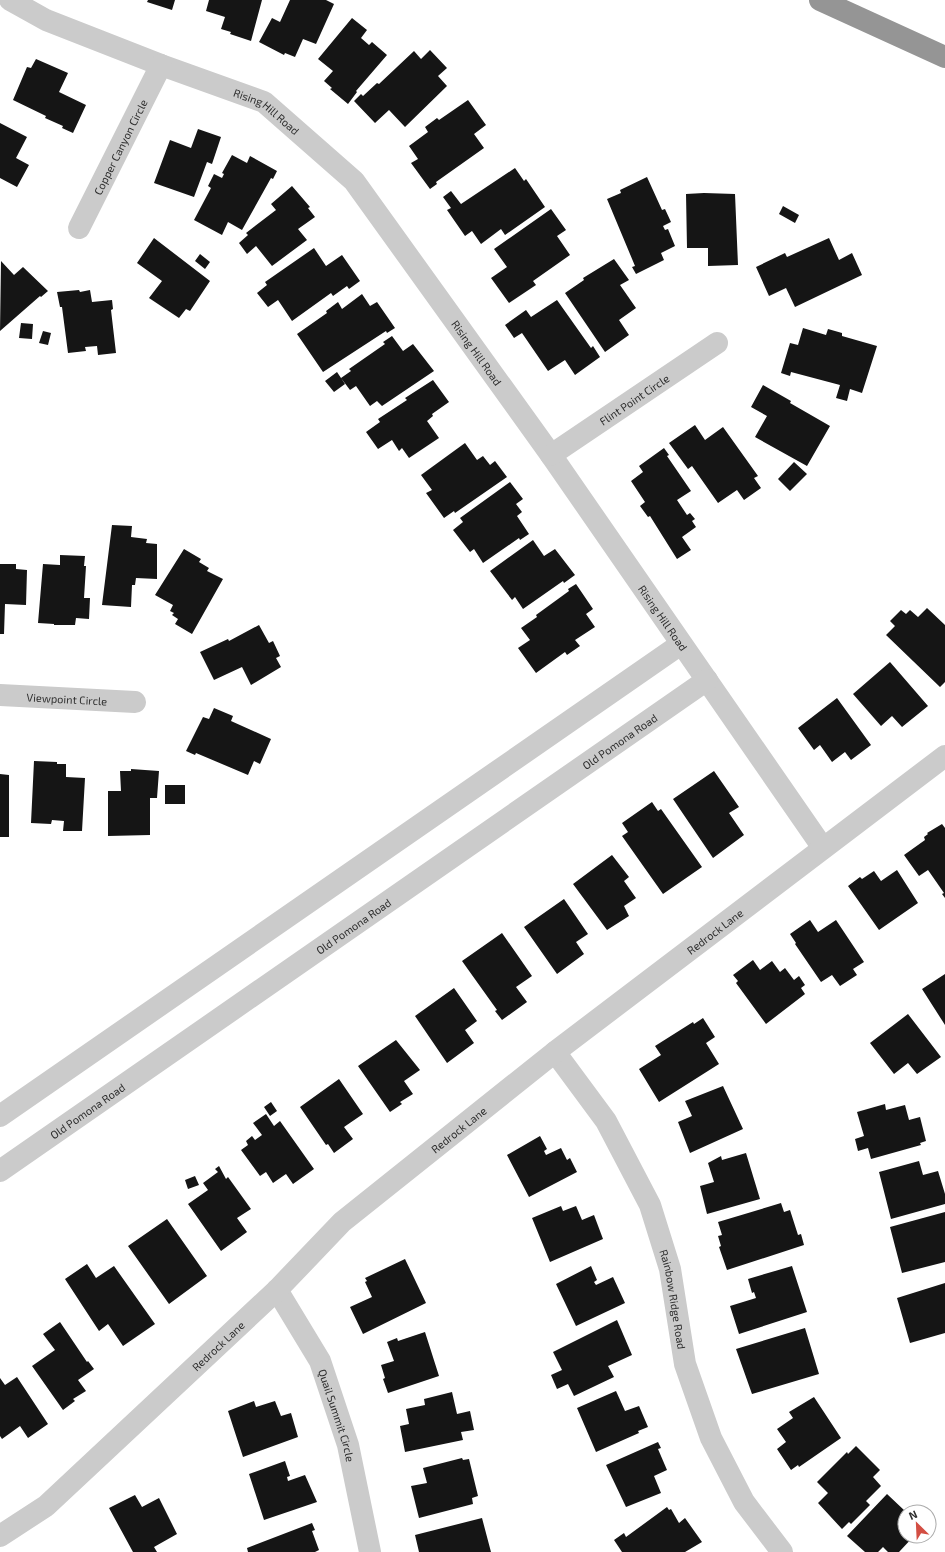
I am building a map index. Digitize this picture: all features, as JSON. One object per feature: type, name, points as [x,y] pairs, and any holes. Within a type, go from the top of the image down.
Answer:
[{"type":"highway","points":[[820,0],[945,57]]},
{"type":"street","name":"Rising Hill Road","points":[[10,0],[46,20],[161,65],[264,102],[354,181],[551,455],[823,848]]},
{"type":"street","name":"Copper Canyon Circle","points":[[79,228],[161,65]]},
{"type":"street","name":"Flint Point Circle","points":[[551,455],[717,343]]},
{"type":"street","points":[[0,1116],[681,644]]},
{"type":"street","name":"Old Pomona Road","points":[[0,1171],[707,680]]},
{"type":"street","name":"Viewpoint Circle","points":[[0,695],[135,702]]},
{"type":"street","name":"Redrock Lane","points":[[0,1536],[46,1506],[277,1290],[342,1222],[555,1052],[945,756]]},
{"type":"street","name":"Rainbow Ridge Road","points":[[555,1052],[606,1121],[650,1205],[670,1270],[686,1364],[711,1438],[744,1502],[782,1552]]},
{"type":"street","name":"Quail Summit Circle","points":[[277,1290],[320,1361],[348,1445],[370,1552]]},
{"type":"building","points":[[148,0],[175,0],[172,10],[147,2]]},
{"type":"building","points":[[209,0],[262,0],[251,41],[230,34],[231,32],[221,29],[225,17],[206,11]]},
{"type":"building","points":[[290,0],[326,0],[334,4],[316,44],[303,39],[295,57],[285,53],[284,55],[259,42],[272,18],[280,22]]},
{"type":"building","points":[[352,18],[367,30],[361,38],[369,45],[372,42],[387,55],[356,91],[357,92],[348,104],[330,89],[332,88],[324,81],[333,71],[318,59]]},
{"type":"building","points":[[430,50],[447,68],[438,76],[447,86],[405,127],[389,110],[375,123],[354,101],[361,94],[363,96],[377,83],[379,84],[414,51],[421,59]]},
{"type":"building","points":[[36,59],[68,73],[59,92],[86,105],[73,133],[62,128],[63,126],[45,118],[46,116],[13,100],[27,67],[31,68]]},
{"type":"building","points":[[468,100],[486,125],[474,134],[484,148],[436,182],[437,184],[430,189],[411,163],[418,159],[409,146],[428,132],[425,127],[437,118],[439,120]]},
{"type":"building","points":[[0,123],[27,137],[16,158],[29,165],[17,187],[0,178]]},
{"type":"building","points":[[198,129],[221,137],[212,164],[207,162],[194,197],[154,183],[170,140],[191,148]]},
{"type":"building","points":[[232,155],[247,163],[250,156],[277,171],[273,179],[271,178],[242,230],[228,222],[222,235],[194,220],[211,188],[208,186],[214,174],[222,178],[224,174],[222,173]]},
{"type":"building","points":[[515,168],[524,181],[526,179],[545,207],[505,235],[501,229],[481,244],[472,231],[465,236],[447,210],[451,208],[443,197],[451,191],[461,204]]},
{"type":"building","points":[[647,177],[662,210],[665,209],[671,222],[663,226],[665,230],[668,229],[675,246],[661,253],[664,260],[636,274],[632,267],[635,266],[607,199],[621,193],[620,190]]},
{"type":"building","points":[[292,186],[310,207],[308,208],[315,217],[298,229],[307,240],[272,266],[256,246],[247,254],[239,243],[248,235],[246,233],[276,210],[271,204]]},
{"type":"building","points":[[686,194],[735,194],[738,265],[708,266],[708,248],[687,248]]},
{"type":"building","points":[[783,206],[799,215],[795,223],[779,214]]},
{"type":"building","points":[[551,209],[566,230],[557,236],[570,255],[533,281],[536,285],[509,303],[491,278],[507,267],[494,249]]},
{"type":"building","points":[[154,238],[210,281],[190,311],[186,309],[179,318],[149,298],[162,281],[137,263]]},
{"type":"building","points":[[829,238],[839,260],[852,253],[862,275],[795,307],[786,288],[769,296],[756,267],[785,253],[787,257]]},
{"type":"building","points":[[314,248],[326,266],[342,255],[360,281],[349,289],[347,286],[333,296],[331,293],[292,321],[278,300],[268,307],[257,293],[267,285],[265,282]]},
{"type":"building","points":[[200,254],[210,262],[205,269],[195,261]]},
{"type":"building","points":[[614,259],[629,280],[620,285],[636,308],[619,320],[629,335],[605,352],[565,293],[584,280],[583,278]]},
{"type":"building","points":[[1,261],[14,275],[23,267],[48,291],[41,297],[40,296],[0,331]]},
{"type":"building","points":[[79,290],[80,292],[90,290],[92,302],[112,300],[113,309],[111,310],[116,353],[98,355],[97,346],[85,347],[86,351],[68,353],[62,307],[60,307],[57,292]]},
{"type":"building","points":[[362,294],[370,306],[377,302],[395,328],[387,333],[386,331],[323,372],[297,334],[327,313],[326,311],[338,302],[342,309]]},
{"type":"building","points":[[557,300],[591,348],[593,346],[600,357],[575,375],[565,360],[548,371],[522,333],[514,338],[505,325],[526,310],[531,317]]},
{"type":"building","points":[[21,323],[33,324],[32,339],[19,338]]},
{"type":"building","points":[[803,328],[826,335],[828,329],[842,333],[842,336],[877,346],[862,393],[850,389],[847,401],[836,398],[840,385],[791,372],[790,376],[781,373],[790,343],[798,345]]},
{"type":"building","points":[[43,331],[51,333],[48,345],[39,343]]},
{"type":"building","points":[[392,336],[403,351],[413,344],[434,371],[382,406],[377,401],[370,406],[356,386],[350,390],[341,378],[351,371],[349,369],[385,344],[383,342]]},
{"type":"building","points":[[337,372],[345,384],[334,392],[325,381]]},
{"type":"building","points":[[433,380],[449,402],[432,414],[433,416],[427,421],[439,438],[409,458],[402,448],[399,451],[392,440],[378,449],[366,432],[380,422],[378,419],[407,400],[405,398]]},
{"type":"building","points":[[763,385],[791,401],[790,403],[830,426],[807,466],[755,437],[767,416],[751,407]]},
{"type":"building","points":[[695,425],[705,440],[723,427],[758,476],[754,478],[761,488],[744,500],[737,490],[718,503],[692,466],[688,469],[669,443]]},
{"type":"building","points":[[465,443],[477,460],[483,456],[490,465],[495,461],[507,477],[455,513],[454,511],[444,518],[426,493],[432,490],[421,475]]},
{"type":"building","points":[[664,448],[669,455],[667,456],[691,491],[677,500],[687,515],[690,513],[695,519],[692,521],[696,527],[682,537],[691,550],[677,559],[650,516],[648,517],[640,506],[645,502],[631,481],[643,472],[639,466]]},
{"type":"building","points":[[794,462],[807,474],[790,491],[778,479]]},
{"type":"building","points":[[510,482],[523,499],[516,504],[522,512],[517,516],[529,534],[520,540],[519,538],[483,563],[474,549],[470,552],[453,530],[463,522],[460,518]]},
{"type":"building","points":[[112,525],[132,526],[131,537],[147,539],[146,543],[157,544],[157,579],[136,578],[135,585],[132,585],[131,607],[102,605]]},
{"type":"building","points":[[533,540],[544,556],[555,549],[575,575],[564,583],[563,581],[523,609],[515,597],[512,600],[490,571]]},
{"type":"building","points":[[184,549],[201,559],[199,562],[209,568],[207,571],[223,579],[192,634],[175,624],[178,619],[172,615],[174,613],[170,611],[173,605],[155,595]]},
{"type":"building","points":[[60,555],[85,556],[84,566],[86,566],[84,598],[90,598],[89,619],[76,618],[75,625],[38,623],[43,564],[60,565]]},
{"type":"building","points":[[0,564],[16,564],[16,569],[27,570],[26,605],[5,604],[4,634],[0,634]]},
{"type":"building","points":[[576,584],[593,609],[586,614],[595,627],[575,640],[580,646],[567,655],[565,652],[536,673],[518,648],[530,640],[521,628],[537,617],[536,615],[569,591],[568,589]]},
{"type":"building","points":[[927,608],[945,625],[945,682],[940,687],[886,635],[895,626],[890,621],[901,610],[906,614],[910,610],[918,617]]},
{"type":"building","points":[[259,625],[269,643],[273,641],[280,656],[276,658],[281,667],[251,685],[242,667],[214,680],[200,652],[228,639],[229,641]]},
{"type":"building","points":[[890,662],[928,706],[902,727],[892,716],[881,726],[853,694]]},
{"type":"building","points":[[837,698],[871,745],[851,760],[845,752],[832,762],[820,745],[814,750],[798,728]]},
{"type":"building","points":[[214,708],[233,716],[231,721],[271,739],[260,764],[254,761],[248,775],[196,753],[195,755],[186,751],[203,717],[209,719]]},
{"type":"building","points":[[34,761],[66,764],[66,777],[85,778],[82,831],[63,831],[64,821],[52,820],[51,824],[31,823]]},
{"type":"building","points":[[131,769],[159,771],[157,798],[150,798],[150,835],[108,836],[108,791],[121,791],[120,771],[131,771]]},
{"type":"building","points":[[714,771],[739,807],[729,813],[744,835],[713,858],[673,799]]},
{"type":"building","points":[[0,774],[9,775],[9,837],[0,837]]},
{"type":"building","points":[[165,785],[185,785],[185,804],[165,804]]},
{"type":"building","points":[[652,802],[658,811],[661,809],[702,867],[663,894],[622,836],[628,832],[622,823]]},
{"type":"building","points":[[942,824],[945,828],[945,898],[942,894],[944,893],[928,870],[919,876],[904,855],[925,840],[924,837],[928,834],[927,833]]},
{"type":"building","points":[[612,855],[629,877],[624,881],[636,898],[624,906],[629,916],[607,930],[573,884]]},
{"type":"building","points":[[897,870],[918,903],[879,930],[848,886],[860,877],[862,879],[874,871],[881,881]]},
{"type":"building","points":[[564,899],[588,934],[576,942],[584,954],[557,974],[524,927]]},
{"type":"building","points":[[810,920],[818,932],[836,920],[864,962],[853,969],[857,975],[840,986],[832,975],[821,982],[795,944],[796,943],[790,934]]},
{"type":"building","points":[[502,933],[532,976],[516,987],[527,1002],[502,1020],[495,1011],[497,1010],[462,961]]},
{"type":"building","points":[[753,960],[760,970],[772,961],[780,972],[785,968],[794,980],[799,976],[805,985],[801,988],[805,994],[766,1024],[736,983],[738,981],[733,975]]},
{"type":"building","points":[[945,974],[945,1025],[922,989]]},
{"type":"building","points":[[454,988],[477,1021],[465,1030],[474,1043],[447,1063],[415,1016]]},
{"type":"building","points":[[908,1014],[941,1057],[917,1074],[908,1063],[894,1074],[870,1043]]},
{"type":"building","points":[[703,1018],[715,1037],[706,1043],[719,1064],[659,1102],[639,1069],[661,1055],[655,1046],[693,1022],[694,1024]]},
{"type":"building","points":[[396,1040],[420,1070],[404,1081],[413,1094],[400,1102],[402,1104],[390,1112],[358,1066]]},
{"type":"building","points":[[339,1079],[363,1114],[344,1127],[353,1139],[334,1153],[328,1144],[326,1145],[300,1107]]},
{"type":"building","points":[[723,1086],[743,1129],[690,1153],[678,1122],[692,1116],[685,1101]]},
{"type":"building","points":[[271,1102],[277,1111],[270,1116],[264,1107]]},
{"type":"building","points":[[885,1104],[886,1110],[905,1105],[909,1120],[920,1117],[926,1141],[920,1143],[921,1145],[871,1159],[868,1148],[858,1151],[855,1139],[864,1136],[857,1112]]},
{"type":"building","points":[[266,1114],[274,1126],[280,1121],[314,1169],[293,1184],[286,1174],[273,1183],[266,1172],[260,1176],[241,1150],[248,1145],[246,1141],[252,1136],[255,1140],[262,1135],[253,1123]]},
{"type":"building","points":[[540,1136],[547,1149],[544,1151],[546,1155],[561,1148],[567,1160],[570,1158],[577,1172],[529,1197],[507,1155]]},
{"type":"building","points":[[746,1153],[760,1199],[707,1214],[700,1186],[714,1182],[708,1163],[721,1156],[722,1160]]},
{"type":"building","points":[[919,1161],[923,1175],[938,1171],[945,1194],[945,1204],[891,1219],[879,1172]]},
{"type":"building","points":[[219,1166],[226,1179],[228,1177],[251,1209],[237,1218],[247,1232],[221,1251],[188,1204],[208,1190],[203,1183],[218,1172],[215,1169]]},
{"type":"building","points":[[195,1176],[199,1185],[188,1189],[185,1180]]},
{"type":"building","points":[[781,1203],[784,1212],[790,1210],[798,1235],[801,1234],[804,1245],[727,1270],[719,1247],[721,1246],[718,1236],[722,1235],[718,1222]]},
{"type":"building","points":[[561,1206],[563,1211],[576,1206],[582,1220],[594,1215],[603,1239],[550,1262],[532,1218]]},
{"type":"building","points":[[945,1212],[945,1262],[902,1273],[890,1227]]},
{"type":"building","points":[[167,1219],[207,1276],[169,1304],[128,1246]]},
{"type":"building","points":[[405,1259],[426,1303],[363,1334],[350,1307],[372,1297],[365,1282],[367,1281],[365,1278]]},
{"type":"building","points":[[87,1264],[96,1278],[114,1266],[155,1324],[123,1346],[108,1324],[99,1331],[65,1279]]},
{"type":"building","points":[[591,1266],[597,1280],[594,1282],[596,1285],[613,1277],[625,1303],[576,1326],[556,1284]]},
{"type":"building","points":[[792,1266],[807,1312],[739,1334],[730,1306],[756,1298],[754,1292],[752,1293],[748,1279]]},
{"type":"building","points":[[945,1283],[945,1333],[910,1343],[897,1298]]},
{"type":"building","points":[[617,1320],[632,1355],[608,1366],[614,1377],[574,1396],[568,1384],[557,1389],[551,1375],[562,1370],[553,1352]]},
{"type":"building","points":[[60,1322],[87,1362],[88,1361],[94,1369],[78,1380],[86,1391],[73,1399],[75,1401],[63,1410],[32,1366],[55,1350],[43,1334]]},
{"type":"building","points":[[805,1328],[819,1374],[752,1394],[736,1349]]},
{"type":"building","points":[[425,1332],[439,1376],[388,1393],[383,1379],[385,1378],[381,1365],[394,1361],[387,1342],[397,1338],[398,1341]]},
{"type":"building","points":[[17,1377],[48,1424],[28,1438],[20,1426],[2,1439],[0,1436],[0,1378],[5,1385]]},
{"type":"building","points":[[616,1391],[625,1411],[639,1406],[648,1427],[638,1431],[639,1433],[596,1452],[577,1408]]},
{"type":"building","points":[[452,1392],[457,1414],[470,1411],[474,1430],[461,1432],[463,1440],[405,1452],[400,1426],[409,1424],[406,1409],[425,1405],[424,1399]]},
{"type":"building","points":[[814,1397],[841,1438],[799,1467],[798,1465],[791,1470],[777,1449],[786,1442],[777,1429],[793,1418],[789,1412]]},
{"type":"building","points":[[254,1401],[256,1407],[275,1401],[281,1416],[291,1413],[298,1437],[243,1457],[228,1411]]},
{"type":"building","points":[[658,1442],[661,1448],[658,1449],[667,1470],[654,1476],[661,1493],[626,1507],[606,1465]]},
{"type":"building","points":[[856,1446],[880,1470],[873,1477],[881,1486],[866,1501],[870,1505],[851,1524],[849,1522],[842,1529],[818,1503],[828,1493],[817,1482],[847,1452],[848,1454]]},
{"type":"building","points":[[462,1458],[463,1460],[469,1459],[478,1496],[472,1498],[473,1504],[419,1518],[411,1486],[427,1483],[423,1468]]},
{"type":"building","points":[[285,1461],[290,1476],[287,1477],[288,1481],[305,1475],[317,1502],[264,1520],[249,1474]]},
{"type":"building","points":[[887,1494],[898,1504],[897,1544],[906,1544],[899,1552],[888,1552],[883,1547],[878,1552],[865,1552],[847,1536]]},
{"type":"building","points":[[135,1495],[142,1507],[159,1498],[177,1534],[154,1547],[157,1552],[133,1552],[109,1508]]},
{"type":"building","points":[[667,1507],[669,1510],[671,1509],[679,1523],[685,1518],[702,1542],[685,1552],[622,1552],[614,1540],[624,1533],[626,1537]]},
{"type":"building","points":[[482,1518],[491,1552],[419,1552],[415,1535]]},
{"type":"building","points":[[312,1523],[315,1530],[312,1531],[319,1550],[315,1552],[248,1552],[247,1548]]}]
